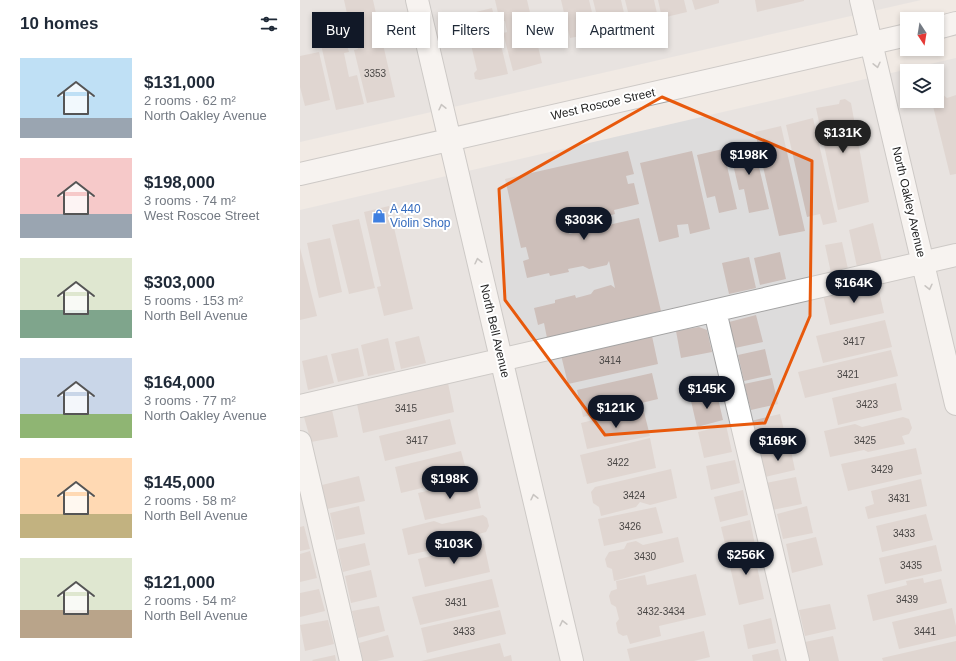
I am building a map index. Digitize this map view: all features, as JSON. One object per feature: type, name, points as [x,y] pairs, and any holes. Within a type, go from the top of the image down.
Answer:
[{"type":"street","name":"North Bell Avenue","points":[[417,0],[572,661]]},
{"type":"street","name":"North Oakley Avenue","points":[[861,0],[956,404]]},
{"type":"street","points":[[944,27],[956,24]]},
{"type":"street","name":"West Roscoe Street","points":[[300,174],[900,37]]},
{"type":"street","points":[[300,406],[956,255]]},
{"type":"street","points":[[715,311],[798,661]]},
{"type":"street","points":[[300,442],[350,661]]},
{"type":"highlighted area","points":[[662,97],[812,161],[810,316],[765,423],[605,435],[505,300],[499,189]]},
{"type":"shaded area","points":[[300,0],[921,0],[300,142]]},
{"type":"shaded area","points":[[956,58],[956,661],[300,661],[300,210],[900,71],[900,108],[944,108],[944,64],[930,64]]},
{"type":"building","points":[[344,0],[373,0],[376,12],[372,12],[372,48],[384,48],[395,97],[367,103],[354,50],[358,48],[364,48],[364,12],[347,12]]},
{"type":"building","points":[[495,0],[527,0],[530,12],[512,12],[512,48],[538,48],[542,63],[513,71],[504,37],[504,33],[507,32],[504,21],[504,12],[498,12]]},
{"type":"building","points":[[561,0],[589,0],[592,12],[576,12],[576,37],[570,38],[568,30],[568,12],[564,12]]},
{"type":"building","points":[[593,0],[621,0],[624,12],[596,12]]},
{"type":"building","points":[[625,0],[654,0],[657,12],[628,12]]},
{"type":"building","points":[[658,0],[684,0],[687,12],[668,17],[668,12],[661,12]]},
{"type":"building","points":[[692,0],[719,0],[719,3],[695,10]]},
{"type":"building","points":[[755,0],[804,0],[804,1],[757,12]]},
{"type":"building","points":[[492,8],[493,12],[476,12]]},
{"type":"building","points":[[322,48],[348,48],[349,52],[344,53],[349,77],[357,75],[364,104],[336,110]]},
{"type":"building","points":[[472,48],[502,48],[508,74],[480,80],[475,79],[474,73],[477,70]]},
{"type":"building","points":[[319,52],[330,100],[305,106],[300,87],[300,56]]},
{"type":"building","points":[[956,95],[956,174],[950,175],[933,108],[944,108],[944,96],[947,98]]},
{"type":"building","points":[[845,99],[851,103],[869,202],[838,210],[816,108],[839,104],[840,100]]},
{"type":"building","points":[[813,118],[837,222],[823,225],[820,214],[807,217],[786,125]]},
{"type":"building","points":[[781,126],[805,231],[779,236],[755,132]]},
{"type":"building","points":[[753,142],[769,209],[749,213],[744,189],[739,190],[729,147]]},
{"type":"building","points":[[723,149],[737,209],[719,213],[715,196],[707,198],[697,155]]},
{"type":"building","points":[[628,151],[634,174],[626,176],[628,184],[634,183],[639,204],[614,210],[615,214],[605,217],[604,213],[566,221],[569,234],[639,218],[661,311],[547,338],[544,323],[538,325],[534,308],[555,303],[555,300],[575,295],[576,298],[591,294],[594,290],[611,285],[615,288],[609,261],[607,265],[589,269],[583,266],[568,269],[569,272],[550,276],[549,273],[527,278],[523,261],[529,259],[526,247],[521,248],[505,179]]},
{"type":"building","points":[[692,151],[710,229],[690,234],[688,224],[677,225],[679,237],[659,242],[640,163]]},
{"type":"building","points":[[389,206],[413,309],[384,316],[377,287],[381,286],[364,212]]},
{"type":"building","points":[[359,219],[375,288],[349,294],[332,225]]},
{"type":"building","points":[[873,223],[882,261],[857,267],[849,230]]},
{"type":"building","points":[[330,238],[342,292],[319,298],[307,243]]},
{"type":"building","points":[[842,242],[848,269],[831,273],[825,245]]},
{"type":"building","points":[[300,248],[317,316],[300,320]]},
{"type":"building","points":[[780,252],[786,279],[760,285],[754,258]]},
{"type":"building","points":[[749,257],[756,288],[729,294],[722,263]]},
{"type":"building","points":[[877,282],[884,313],[830,325],[823,295]]},
{"type":"building","points":[[756,315],[763,342],[735,348],[729,322]]},
{"type":"building","points":[[885,320],[892,347],[823,363],[816,336]]},
{"type":"building","points":[[699,327],[707,330],[712,352],[681,358],[676,331]]},
{"type":"building","points":[[419,336],[426,363],[401,369],[395,342]]},
{"type":"building","points":[[652,336],[658,364],[568,384],[561,355]]},
{"type":"building","points":[[388,338],[395,370],[368,376],[361,345]]},
{"type":"building","points":[[358,348],[364,376],[338,382],[331,354]]},
{"type":"building","points":[[765,349],[771,375],[744,381],[738,355]]},
{"type":"building","points":[[891,350],[898,376],[805,398],[798,372]]},
{"type":"building","points":[[327,355],[334,383],[308,390],[302,361]]},
{"type":"building","points":[[652,373],[658,399],[583,417],[577,390]]},
{"type":"building","points":[[772,378],[778,404],[751,410],[744,384]]},
{"type":"building","points":[[448,383],[454,412],[363,433],[357,404]]},
{"type":"building","points":[[896,383],[902,410],[838,425],[832,398]]},
{"type":"building","points":[[717,394],[723,420],[697,427],[691,401]]},
{"type":"building","points":[[643,408],[650,436],[587,449],[581,423]]},
{"type":"building","points":[[332,410],[338,437],[311,442],[304,417]]},
{"type":"building","points":[[780,414],[786,438],[757,445],[751,421]]},
{"type":"building","points":[[903,417],[909,419],[912,428],[909,434],[902,436],[905,444],[868,452],[864,450],[830,457],[824,431],[855,424],[862,427]]},
{"type":"building","points":[[450,419],[456,444],[385,461],[379,436]]},
{"type":"building","points":[[726,425],[732,452],[704,458],[698,432]]},
{"type":"building","points":[[650,438],[656,468],[587,484],[580,455]]},
{"type":"building","points":[[790,446],[795,470],[765,477],[760,453]]},
{"type":"building","points":[[916,448],[922,474],[848,491],[841,464]]},
{"type":"building","points":[[461,451],[468,477],[401,493],[395,467]]},
{"type":"building","points":[[735,460],[740,483],[711,490],[706,466]]},
{"type":"building","points":[[671,469],[677,498],[650,505],[640,502],[636,507],[601,516],[599,507],[593,503],[591,492],[595,487]]},
{"type":"building","points":[[359,476],[365,501],[327,509],[322,485]]},
{"type":"building","points":[[796,477],[802,504],[772,510],[766,483]]},
{"type":"building","points":[[921,479],[927,506],[868,519],[865,507],[874,504],[871,491]]},
{"type":"building","points":[[475,480],[481,508],[425,520],[418,493]]},
{"type":"building","points":[[743,490],[748,515],[720,522],[714,497]]},
{"type":"building","points":[[359,506],[365,534],[336,540],[330,513]]},
{"type":"building","points":[[807,506],[813,533],[783,539],[777,514]]},
{"type":"building","points":[[656,507],[663,533],[604,546],[598,519]]},
{"type":"building","points":[[926,514],[933,540],[882,552],[876,526]]},
{"type":"building","points":[[483,515],[487,518],[489,526],[486,532],[479,534],[481,543],[450,551],[446,547],[408,555],[402,529],[434,521],[442,524]]},
{"type":"building","points":[[750,520],[755,545],[727,552],[721,527]]},
{"type":"building","points":[[304,526],[310,549],[300,551],[300,527]]},
{"type":"building","points":[[678,537],[684,562],[614,581],[612,569],[607,567],[605,559],[609,552],[624,549],[627,543],[636,541],[643,545]]},
{"type":"building","points":[[816,537],[823,565],[792,573],[786,544]]},
{"type":"building","points":[[365,543],[370,565],[343,572],[338,549]]},
{"type":"building","points":[[484,544],[490,572],[425,587],[418,559]]},
{"type":"building","points":[[936,545],[942,571],[885,584],[879,558]]},
{"type":"building","points":[[753,548],[764,599],[739,605],[727,554]]},
{"type":"building","points":[[310,551],[317,578],[300,582],[300,554]]},
{"type":"building","points":[[371,570],[377,597],[351,603],[345,576]]},
{"type":"building","points":[[696,574],[706,615],[659,626],[661,636],[630,644],[627,635],[623,636],[618,633],[616,623],[619,619],[616,607],[611,604],[609,596],[611,591],[617,589],[616,581],[645,575],[647,585]]},
{"type":"building","points":[[923,578],[924,583],[941,579],[947,603],[873,621],[867,595],[907,585],[906,581]]},
{"type":"building","points":[[492,579],[499,607],[420,625],[412,597]]},
{"type":"building","points":[[319,589],[325,611],[300,617],[300,593]]},
{"type":"building","points":[[830,604],[836,629],[805,636],[799,610]]},
{"type":"building","points":[[379,606],[385,631],[358,638],[352,611]]},
{"type":"building","points":[[952,608],[956,626],[956,636],[899,649],[892,622]]},
{"type":"building","points":[[500,610],[506,634],[427,653],[421,628]]},
{"type":"building","points":[[771,618],[776,643],[748,649],[743,625]]},
{"type":"building","points":[[328,620],[334,644],[305,651],[300,625]]},
{"type":"building","points":[[704,631],[710,657],[694,661],[630,661],[627,649]]},
{"type":"building","points":[[388,635],[394,657],[377,661],[363,661],[359,643]]},
{"type":"building","points":[[833,636],[839,661],[810,661],[805,642]]},
{"type":"building","points":[[956,641],[956,661],[883,661],[882,658]]},
{"type":"building","points":[[500,643],[504,657],[511,655],[512,661],[421,661]]},
{"type":"building","points":[[778,649],[781,661],[753,661],[752,655]]},
{"type":"building","points":[[335,655],[336,661],[312,660]]},
{"type":"place","name":"A 440 Violin Shop","points":[[379,216]]}]
